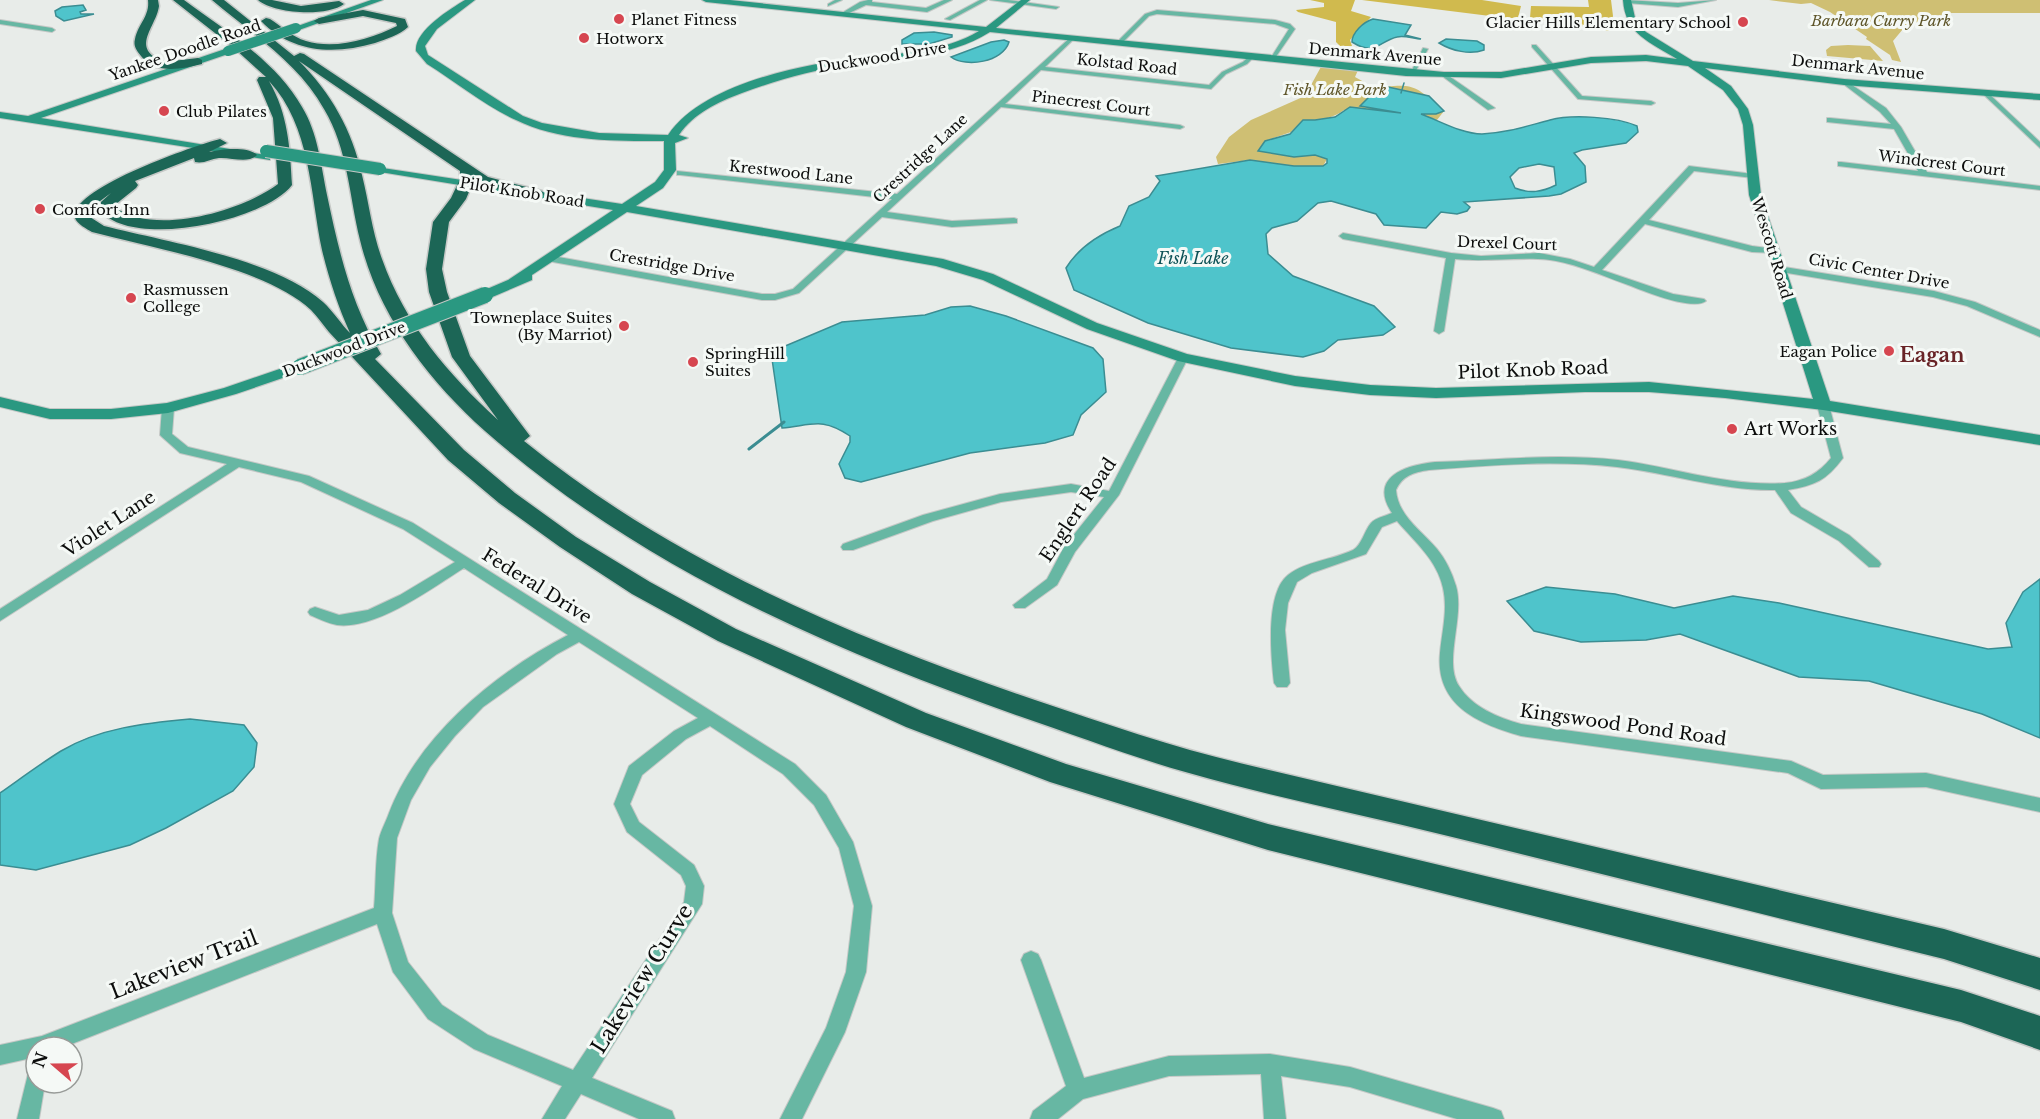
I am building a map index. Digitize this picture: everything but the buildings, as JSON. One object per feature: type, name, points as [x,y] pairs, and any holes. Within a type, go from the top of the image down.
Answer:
[{"type":"highway","points":[[153,0],[153,14],[140,39],[140,46],[148,58],[166,66],[198,62]]},
{"type":"highway","points":[[178,0],[273,76],[292,100],[306,128],[339,287],[359,335],[400,396]]},
{"type":"highway","points":[[217,0],[271,41],[309,79],[339,124],[354,168],[373,257],[394,308],[409,332],[453,387],[492,426],[544,469],[615,518],[710,573],[823,629],[981,692],[1182,760],[1944,944],[2040,974]]},
{"type":"highway","points":[[235,0],[304,44],[339,46],[361,43],[381,38],[403,27],[401,21],[363,13],[319,21]]},
{"type":"highway","points":[[263,0],[274,6],[304,9],[353,0]]},
{"type":"highway","points":[[271,41],[337,74],[469,160],[464,178],[441,222],[434,269],[443,309],[461,357],[544,469]]},
{"type":"highway","points":[[219,146],[133,184],[109,202],[108,210],[114,217],[129,222],[156,224],[190,222],[255,204],[273,195],[285,184],[282,124],[274,98],[248,55]]},
{"type":"highway","points":[[151,171],[177,152],[172,142]]},
{"type":"highway","points":[[219,146],[121,182],[93,198],[82,212],[83,219],[98,229],[247,268],[284,284],[317,306],[334,328],[456,455],[507,498],[568,542],[641,588],[727,635],[915,720],[1060,774],[1268,837],[1961,1006],[2040,1033]]},
{"type":"highway","points":[[175,167],[217,154],[250,155]]},
{"type":"highway","points":[[464,178],[527,189],[537,194]]},
{"type":"street","name":"Yankee Doodle Road","points":[[29,115],[45,114],[198,62],[285,26],[362,0]]},
{"type":"street","name":"Yankee Doodle Road","points":[[0,129],[29,115],[166,66],[319,21],[379,0]]},
{"type":"street","points":[[471,0],[454,9],[424,38],[420,46],[421,53],[430,62],[519,118],[534,124],[580,135],[677,138],[680,173]]},
{"type":"street","name":"Denmark Avenue","points":[[706,0],[1412,73],[1501,75],[1614,58],[1688,62],[1844,82],[2040,97]]},
{"type":"street","points":[[830,5],[839,0]]},
{"type":"street","points":[[843,14],[872,0]]},
{"type":"street","points":[[899,7],[916,0]]},
{"type":"street","points":[[862,3],[927,10],[949,0]]},
{"type":"street","points":[[948,19],[984,0]]},
{"type":"street","points":[[993,0],[1056,7]]},
{"type":"street","points":[[1627,0],[1678,5],[1713,0]]},
{"type":"street","name":"Wescott Road","points":[[1627,0],[1628,14],[1632,23],[1643,34],[1727,88],[1743,109],[1748,125],[1755,195],[1823,405]]},
{"type":"street","name":"Duckwood Drive","points":[[515,280],[525,278],[556,259],[624,212],[658,184],[669,172],[668,146],[702,114],[728,95],[761,81],[792,73],[942,49],[970,40],[1024,2]]},
{"type":"street","points":[[1119,43],[1147,15],[1157,12],[1275,22],[1287,25],[1292,30],[1273,59]]},
{"type":"street","points":[[0,22],[52,30]]},
{"type":"street","name":"Crestridge Lane","points":[[785,295],[802,286],[1072,38]]},
{"type":"street","points":[[1533,46],[1580,98],[1651,103]]},
{"type":"street","points":[[1412,73],[1425,49]]},
{"type":"street","name":"Kolstad Road","points":[[1039,68],[1211,87],[1224,73],[1245,63],[1251,57]]},
{"type":"street","points":[[1444,75],[1491,108]]},
{"type":"street","points":[[1844,82],[1883,110],[1897,127],[1924,174]]},
{"type":"street","points":[[1984,93],[2040,146]]},
{"type":"street","name":"Pinecrest Court","points":[[999,105],[1180,127]]},
{"type":"street","name":"Pilot Knob Road","points":[[0,106],[29,115],[172,142],[219,146],[250,155],[266,154]]},
{"type":"street","name":"Pilot Knob Road","points":[[45,114],[381,173],[464,178],[624,212]]},
{"type":"street","name":"Pilot Knob Road","points":[[4,118],[29,115]]},
{"type":"street","points":[[1830,120],[1897,127]]},
{"type":"street","name":"Windcrest Court","points":[[1841,164],[2040,188]]},
{"type":"street","points":[[1597,270],[1692,168],[1753,176]]},
{"type":"street","name":"Duckwood Drive","points":[[168,408],[230,391],[300,367],[485,295],[515,280],[669,185],[680,173]]},
{"type":"street","name":"Krestwood Lane","points":[[680,173],[899,197]]},
{"type":"street","name":"Pilot Knob Road","points":[[537,194],[624,212],[842,250],[972,281],[1037,301],[1092,326],[1183,358],[1296,381],[1370,390],[1447,393],[1585,387],[1649,387],[1725,393],[1823,405],[2040,440]]},
{"type":"street","points":[[881,214],[952,224],[1014,220]]},
{"type":"street","points":[[1643,221],[1752,249],[1772,251]]},
{"type":"street","name":"Drexel Court","points":[[1343,236],[1451,256],[1481,259],[1539,256],[1567,261],[1671,297],[1701,301]]},
{"type":"street","points":[[1439,331],[1451,256]]},
{"type":"street","name":"Crestridge Drive","points":[[556,259],[762,297],[785,295]]},
{"type":"street","name":"Civic Center Drive","points":[[1779,272],[1934,294],[1979,307],[2040,334]]},
{"type":"street","name":"Civic Center Drive","points":[[1779,272],[1957,306],[2040,342]]},
{"type":"street","name":"Englert Road","points":[[1020,604],[1052,582],[1069,550],[1113,495],[1183,358]]},
{"type":"street","points":[[0,402],[50,414],[111,414],[168,408]]},
{"type":"street","name":"Kingswood Pond Road","points":[[1823,405],[1837,458],[1834,464],[1817,479],[1779,487],[1742,485],[1605,462],[1435,466],[1416,468],[1397,478],[1392,485],[1390,497],[1399,515],[1431,551],[1447,579],[1453,608],[1446,668],[1448,679],[1458,695],[1481,715],[1496,723],[1521,730],[1791,766],[1821,782],[1926,780],[2040,805]]},
{"type":"street","name":"Federal Drive","points":[[168,408],[166,435],[184,450],[305,479],[408,526],[789,769],[820,800],[847,847],[863,906],[856,972],[835,1032],[791,1119]]},
{"type":"street","name":"Violet Lane","points":[[0,616],[238,462]]},
{"type":"street","points":[[1779,487],[1796,510],[1844,538],[1874,564]]},
{"type":"street","points":[[848,547],[964,506],[1010,496],[1071,488],[1113,495]]},
{"type":"street","points":[[1282,683],[1277,637],[1280,614],[1291,579],[1307,570],[1361,551],[1377,524],[1399,515]]},
{"type":"street","points":[[315,612],[339,621],[363,617],[384,609],[463,563]]},
{"type":"street","points":[[579,636],[552,650],[478,703],[449,732],[424,764],[403,798],[388,838],[383,914],[400,966],[435,1012],[481,1042],[664,1119]]},
{"type":"street","name":"Lakeview Curve","points":[[553,1119],[693,904],[694,886],[688,870],[633,827],[622,804],[635,771],[680,735],[710,719]]},
{"type":"street","name":"Lakeview Trail","points":[[70,1035],[383,914]]},
{"type":"street","points":[[1031,960],[1078,1090]]},
{"type":"street","name":"Lakeview Trail","points":[[0,1055],[24,1050]]},
{"type":"street","points":[[1270,1064],[1275,1119]]},
{"type":"street","points":[[1041,1119],[1078,1090],[1169,1066],[1270,1064],[1350,1077],[1493,1119]]},
{"type":"street","points":[[28,1119],[33,1095]]},
{"type":"green space","name":"Barbara Curry Park","points":[[1769,0],[2040,0],[2040,13],[1951,13],[1902,26],[1903,29],[1893,41],[1901,62],[1892,60],[1890,55],[1866,39],[1867,37],[1830,12],[1811,3]]},
{"type":"green space","points":[[1831,46],[1870,46],[1883,61],[1827,56],[1826,50]]},
{"type":"green space","name":"Fish Lake Park","points":[[1322,65],[1359,68],[1355,77],[1364,82],[1366,88],[1408,86],[1416,89],[1444,111],[1437,120],[1401,113],[1344,110],[1325,119],[1303,120],[1291,132],[1268,140],[1259,150],[1294,157],[1315,155],[1327,159],[1323,166],[1294,166],[1250,160],[1218,164],[1216,157],[1229,137],[1251,120],[1305,96]]},
{"type":"shaded area","points":[[1310,0],[1355,0],[1351,11],[1371,17],[1350,40],[1352,46],[1340,46],[1336,42],[1336,22],[1296,10],[1324,7],[1324,3]]},
{"type":"shaded area","points":[[1362,0],[1482,0],[1521,6],[1518,18],[1506,18]]},
{"type":"shaded area","points":[[1588,0],[1611,0],[1613,16],[1609,31],[1530,18],[1531,6],[1589,7]]},
{"type":"water","points":[[83,5],[86,10],[80,12],[81,14],[94,14],[64,21],[56,16],[55,11],[62,7]]},
{"type":"water","points":[[1373,19],[1411,25],[1405,35],[1421,39],[1397,37],[1372,48],[1352,42],[1359,28]]},
{"type":"water","points":[[934,32],[952,35],[952,37],[929,44],[902,44],[902,40],[914,33]]},
{"type":"water","points":[[1446,39],[1477,41],[1484,45],[1484,50],[1461,51],[1439,43]]},
{"type":"water","points":[[1004,40],[1009,42],[1000,54],[983,61],[966,62],[951,57],[991,42]]},
{"type":"water","name":"Fish Lake","points":[[1388,87],[1429,96],[1444,111],[1436,114],[1421,114],[1459,130],[1474,133],[1500,132],[1559,118],[1582,117],[1628,123],[1637,126],[1638,132],[1626,143],[1574,153],[1585,166],[1586,182],[1561,194],[1464,202],[1470,207],[1467,211],[1457,214],[1441,212],[1426,228],[1384,225],[1376,214],[1331,201],[1318,203],[1297,221],[1272,228],[1266,234],[1268,254],[1293,276],[1374,306],[1395,327],[1383,335],[1338,340],[1324,351],[1303,357],[1231,348],[1148,323],[1074,290],[1066,268],[1071,261],[1090,242],[1120,226],[1129,206],[1149,197],[1160,181],[1156,176],[1250,160],[1294,166],[1323,166],[1327,163],[1327,159],[1315,155],[1294,157],[1258,151],[1265,141],[1290,134],[1303,120],[1335,117],[1350,107],[1401,113],[1360,106],[1377,89]],"holes":[[[1539,164],[1554,167],[1556,185],[1541,191],[1531,192],[1515,188],[1510,177],[1519,168]]]},
{"type":"water","points":[[970,306],[1006,316],[1093,348],[1103,359],[1106,392],[1081,415],[1073,435],[1045,443],[970,453],[861,482],[845,478],[839,464],[850,442],[850,436],[824,424],[782,428],[771,352],[842,322],[925,315],[951,307]]},
{"type":"water","points":[[2040,579],[2040,738],[1982,714],[1869,681],[1799,677],[1680,634],[1646,640],[1581,642],[1534,631],[1507,601],[1546,587],[1615,594],[1674,608],[1733,596],[1779,603],[1988,649],[2012,647],[2006,623],[2023,592]]},
{"type":"water","points":[[190,719],[244,725],[257,743],[254,767],[233,791],[130,845],[36,870],[0,865],[0,793],[61,751],[91,737],[123,728]]},
{"type":"waterway","points":[[1401,93],[1404,83]]},
{"type":"waterway","points":[[749,449],[784,422]]},
{"type":"place","name":"Planet Fitness","points":[[619,19]]},
{"type":"place","name":"Glacier Hills Elementary School","points":[[1743,22]]},
{"type":"place","name":"Hotworx","points":[[584,38]]},
{"type":"place","name":"Club Pilates","points":[[164,111]]},
{"type":"place","name":"Comfort Inn","points":[[40,209]]},
{"type":"place","name":"Rasmussen College","points":[[131,298]]},
{"type":"place","name":"Towneplace Suites (By Marriot)","points":[[624,326]]},
{"type":"place","name":"Eagan Police","points":[[1889,351]]},
{"type":"place","name":"SpringHill Suites","points":[[693,362]]},
{"type":"place","name":"Art Works","points":[[1732,429]]},
{"type":"district","name":"Eagan","points":[[1932,355]]}]
